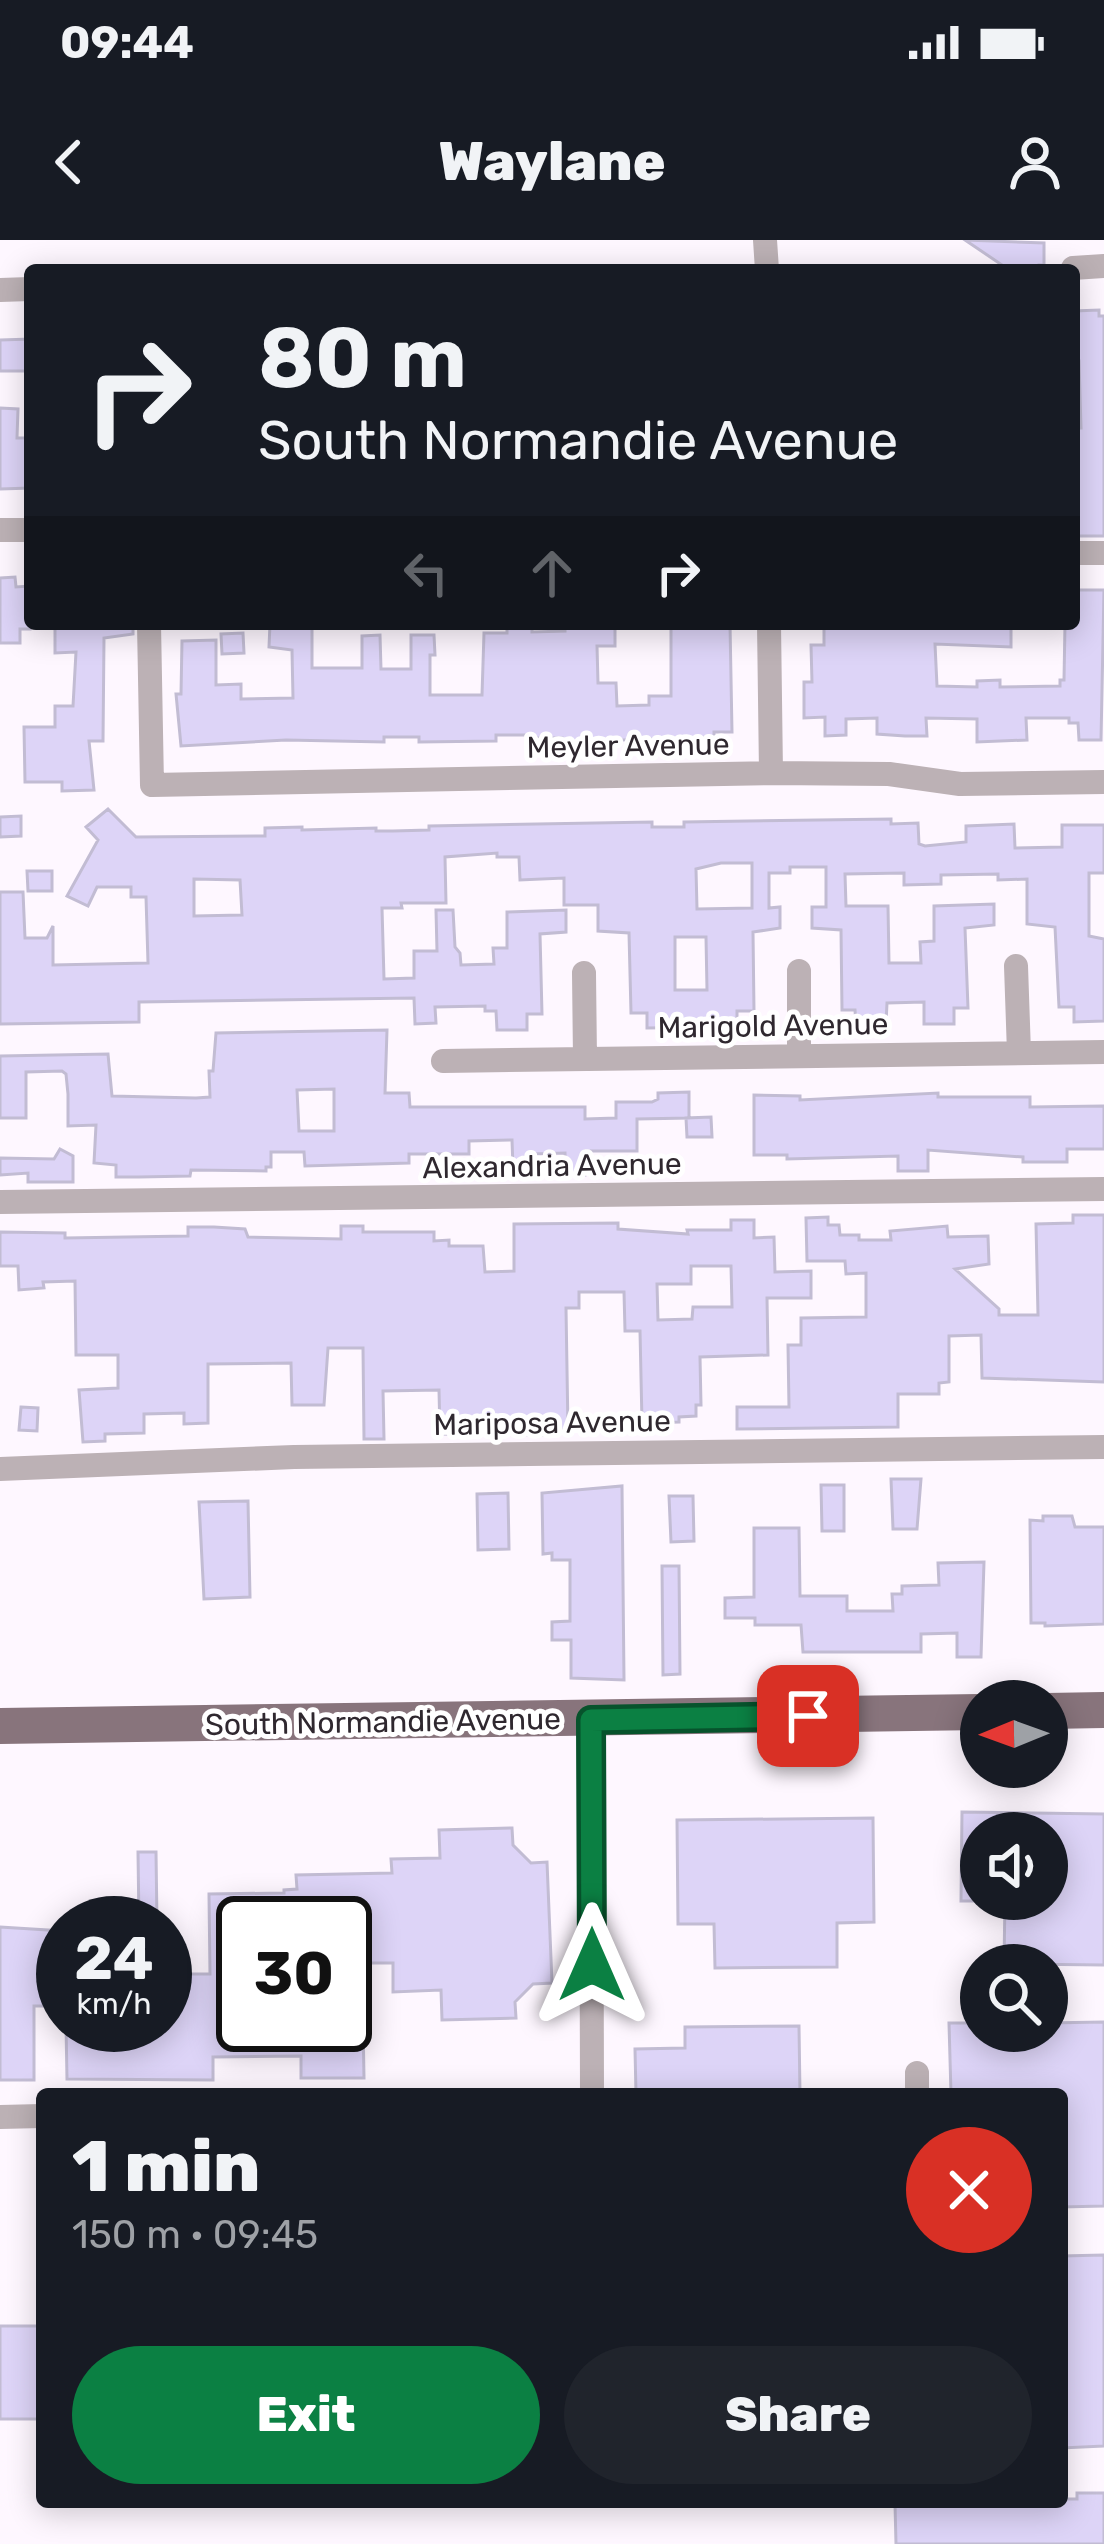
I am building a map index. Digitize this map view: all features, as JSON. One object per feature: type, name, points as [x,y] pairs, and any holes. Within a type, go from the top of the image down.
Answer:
[{"type":"main road","points":[[1068,1711],[1104,1710]]},
{"type":"main road","name":"South Normandie Avenue","points":[[0,1726],[960,1712]]},
{"type":"street","name":"Meyler Avenue","points":[[149,630],[152,785],[770,773],[890,774],[960,784],[1104,782]]},
{"type":"street","points":[[769,630],[770,773]]},
{"type":"street","points":[[1016,966],[1019,1053]]},
{"type":"street","points":[[799,1056],[800,970]]},
{"type":"street","points":[[584,973],[585,1059]]},
{"type":"street","name":"Marigold Avenue","points":[[443,1061],[1104,1052]]},
{"type":"street","name":"Alexandria Avenue","points":[[0,1202],[1104,1190]]},
{"type":"street","name":"Mariposa Avenue","points":[[0,1468],[294,1457],[1104,1447]]},
{"type":"street","points":[[591,1720],[592,2088]]},
{"type":"street","points":[[0,2117],[36,2116]]},
{"type":"building","points":[[965,240],[1044,243],[1044,264],[1001,264]]},
{"type":"building","points":[[1099,310],[1099,316],[1104,316],[1104,536],[1080,536],[1080,311]]},
{"type":"building","points":[[24,339],[24,371],[0,371],[0,340]]},
{"type":"building","points":[[0,408],[18,409],[17,438],[24,438],[24,488],[0,489]]},
{"type":"building","points":[[15,577],[16,587],[24,586],[20,643],[0,643],[0,578]]},
{"type":"building","points":[[1080,590],[1104,590],[1101,740],[1079,740],[1078,723],[1069,723],[1069,718],[1026,718],[1027,740],[977,742],[977,719],[926,718],[927,736],[905,736],[877,734],[877,718],[846,719],[846,735],[825,736],[825,717],[804,718],[804,682],[812,682],[811,645],[824,645],[824,630],[1011,630],[1011,647],[935,644],[937,686],[977,687],[977,681],[1000,680],[1000,687],[1060,686],[1065,630],[1080,630]]},
{"type":"building","points":[[55,630],[133,630],[133,634],[104,638],[103,741],[89,741],[94,790],[62,791],[62,782],[25,782],[24,727],[55,727],[55,706],[73,706],[76,652],[55,653]]},
{"type":"building","points":[[270,630],[312,630],[312,668],[362,668],[362,636],[380,635],[381,669],[411,669],[411,635],[434,635],[430,695],[482,695],[484,633],[615,630],[615,646],[597,646],[598,683],[616,683],[617,706],[649,705],[649,696],[671,696],[671,630],[730,630],[732,732],[714,732],[714,737],[562,742],[562,738],[496,735],[496,741],[419,742],[419,737],[384,737],[384,742],[286,740],[181,746],[176,694],[181,694],[182,641],[216,640],[216,685],[241,684],[241,699],[293,698],[292,650],[269,647]]},
{"type":"building","points":[[243,633],[244,653],[222,654],[221,634]]},
{"type":"building","points":[[108,809],[136,837],[265,836],[265,828],[302,827],[393,831],[429,830],[429,826],[652,822],[652,827],[684,827],[684,822],[891,819],[891,824],[918,823],[919,844],[925,846],[966,842],[966,826],[1014,824],[1015,848],[1062,847],[1062,825],[1104,825],[1104,873],[1089,873],[1089,936],[1104,939],[1104,1021],[1074,1022],[1074,1007],[1059,1007],[1055,927],[1027,924],[1027,879],[998,880],[998,874],[941,875],[941,884],[904,885],[904,873],[845,874],[846,906],[888,906],[889,963],[921,963],[920,942],[934,941],[934,906],[994,904],[994,925],[965,928],[968,1008],[954,1008],[954,1024],[924,1024],[924,1002],[887,1003],[886,1024],[856,1025],[855,1010],[842,1010],[841,930],[812,928],[812,907],[826,907],[826,867],[790,867],[790,873],[769,873],[769,908],[780,907],[780,928],[753,932],[754,1011],[737,1011],[737,1027],[647,1028],[647,1013],[631,1013],[629,933],[598,931],[598,905],[564,905],[564,878],[520,880],[519,857],[497,857],[497,853],[445,857],[446,903],[382,908],[384,979],[414,978],[414,951],[437,951],[436,910],[453,910],[461,965],[494,964],[493,948],[507,948],[507,912],[566,910],[566,932],[540,934],[542,1014],[527,1014],[527,1030],[497,1030],[496,1011],[485,1011],[485,1006],[435,1007],[436,1023],[415,1024],[414,998],[139,1002],[139,1022],[0,1024],[0,892],[23,892],[25,938],[47,938],[53,926],[53,965],[148,963],[146,897],[131,897],[131,887],[97,887],[88,906],[67,896],[98,840],[86,827]],"holes":[[[752,863],[752,908],[697,909],[696,869]],[[194,879],[240,880],[242,915],[194,916]],[[675,937],[706,937],[707,990],[675,990]]]},
{"type":"building","points":[[21,816],[21,836],[0,837],[0,817]]},
{"type":"building","points":[[27,871],[52,871],[52,891],[28,891]]},
{"type":"building","points":[[387,1030],[385,1093],[409,1093],[410,1107],[585,1107],[585,1119],[616,1118],[616,1102],[652,1102],[658,1093],[689,1092],[689,1118],[637,1119],[637,1151],[585,1151],[585,1175],[566,1175],[565,1153],[533,1154],[533,1167],[513,1167],[512,1140],[469,1141],[469,1154],[409,1154],[409,1163],[305,1166],[304,1152],[271,1152],[271,1167],[266,1171],[191,1170],[190,1176],[116,1177],[116,1165],[94,1163],[96,1125],[68,1126],[66,1074],[62,1071],[26,1072],[26,1118],[0,1118],[0,1056],[108,1054],[112,1096],[210,1097],[216,1033]],"holes":[[[334,1089],[334,1131],[299,1131],[297,1090]]]},
{"type":"building","points":[[938,1093],[938,1097],[1030,1097],[1030,1107],[1104,1106],[1104,1149],[1067,1149],[1067,1162],[1023,1162],[1023,1157],[928,1150],[928,1171],[898,1171],[898,1156],[787,1159],[787,1155],[754,1155],[754,1095],[800,1096],[800,1100]]},
{"type":"building","points":[[711,1117],[712,1137],[687,1137],[686,1118]]},
{"type":"building","points":[[60,1149],[73,1156],[73,1182],[28,1182],[28,1173],[0,1175],[0,1158],[54,1159]]},
{"type":"building","points":[[1073,1215],[1104,1215],[1104,1382],[982,1378],[981,1335],[949,1336],[949,1382],[939,1383],[939,1394],[898,1394],[898,1427],[737,1429],[737,1407],[789,1407],[788,1345],[801,1345],[801,1318],[866,1317],[866,1273],[846,1274],[845,1261],[807,1261],[806,1218],[828,1217],[828,1225],[839,1225],[840,1235],[859,1235],[859,1240],[891,1240],[890,1231],[947,1226],[948,1237],[988,1236],[989,1264],[955,1269],[999,1309],[999,1315],[1038,1315],[1036,1224],[1073,1223]]},
{"type":"building","points":[[731,1220],[754,1220],[754,1238],[774,1237],[775,1272],[811,1271],[811,1298],[767,1298],[768,1355],[700,1357],[701,1405],[696,1405],[696,1416],[679,1417],[679,1422],[642,1423],[640,1331],[625,1331],[624,1292],[579,1292],[579,1308],[566,1308],[568,1430],[551,1430],[551,1435],[440,1434],[439,1390],[383,1391],[384,1439],[364,1439],[363,1348],[328,1348],[324,1405],[292,1405],[291,1363],[208,1364],[208,1423],[184,1424],[184,1413],[144,1414],[144,1433],[105,1434],[105,1441],[83,1442],[79,1390],[118,1388],[118,1355],[76,1355],[75,1281],[43,1282],[44,1288],[19,1290],[18,1266],[0,1266],[0,1232],[65,1233],[65,1238],[188,1236],[188,1227],[214,1227],[245,1229],[248,1237],[341,1239],[341,1226],[363,1226],[363,1232],[434,1232],[434,1241],[449,1240],[449,1246],[483,1246],[485,1272],[514,1271],[514,1224],[618,1223],[618,1229],[688,1234],[687,1230],[731,1230]],"holes":[[[691,1266],[731,1266],[732,1307],[693,1307],[692,1319],[658,1320],[657,1284],[691,1284]]]},
{"type":"building","points":[[21,1407],[38,1408],[37,1431],[19,1430]]},
{"type":"building","points":[[891,1479],[921,1479],[917,1529],[893,1529]]},
{"type":"building","points":[[821,1485],[844,1485],[844,1531],[822,1531]]},
{"type":"building","points":[[622,1486],[624,1680],[571,1678],[571,1640],[552,1640],[552,1622],[570,1621],[570,1560],[552,1560],[552,1553],[543,1554],[542,1493]]},
{"type":"building","points":[[508,1493],[509,1549],[478,1550],[477,1494]]},
{"type":"building","points":[[669,1496],[693,1496],[694,1541],[671,1542]]},
{"type":"building","points":[[248,1501],[250,1597],[204,1599],[199,1502]]},
{"type":"building","points":[[1043,1516],[1072,1516],[1075,1527],[1104,1527],[1104,1624],[1031,1623],[1030,1520],[1043,1521]]},
{"type":"building","points":[[754,1528],[799,1528],[800,1596],[847,1596],[847,1611],[893,1611],[892,1594],[902,1594],[902,1586],[939,1585],[938,1563],[984,1562],[981,1657],[957,1657],[957,1633],[921,1634],[921,1652],[803,1652],[801,1625],[755,1625],[755,1618],[725,1618],[725,1598],[754,1597]]},
{"type":"building","points":[[662,1566],[679,1566],[680,1674],[663,1675]]},
{"type":"building","points":[[1068,1813],[1104,1814],[1104,1965],[1068,1965],[1068,1944],[1004,1944],[1005,1920],[1068,1920]]},
{"type":"building","points":[[873,1818],[874,1922],[837,1923],[837,1967],[715,1968],[714,1924],[678,1924],[677,1820]]},
{"type":"building","points":[[512,1828],[513,1845],[531,1863],[547,1862],[552,1983],[533,1984],[515,2002],[516,2018],[442,2020],[441,1990],[393,1992],[393,1963],[372,1963],[372,1896],[216,1896],[216,2052],[364,2052],[364,2078],[301,2078],[301,2056],[213,2057],[213,2080],[67,2079],[66,2052],[192,2052],[192,1974],[210,1974],[209,1894],[284,1893],[297,1889],[296,1875],[392,1873],[391,1859],[440,1858],[439,1830]]},
{"type":"building","points":[[138,1852],[156,1852],[157,1896],[139,1896]]},
{"type":"building","points":[[0,1927],[36,1929],[34,2080],[0,2080]]},
{"type":"building","points":[[1104,2022],[1104,2206],[1068,2207],[1068,2088],[951,2088],[949,2023],[960,2023],[960,2052],[1068,2052],[1068,2023]]},
{"type":"building","points":[[799,2026],[800,2088],[636,2088],[635,2049],[685,2048],[685,2027]]},
{"type":"building","points":[[1104,2255],[1104,2446],[1068,2448],[1068,2256]]},
{"type":"building","points":[[0,2326],[36,2326],[36,2419],[0,2419]]},
{"type":"building","points":[[1077,2493],[1104,2493],[1104,2544],[896,2544],[895,2508],[1068,2508],[1068,2499],[1077,2499]]},
{"type":"route","points":[[592,1965],[591,1720],[808,1716]]}]
